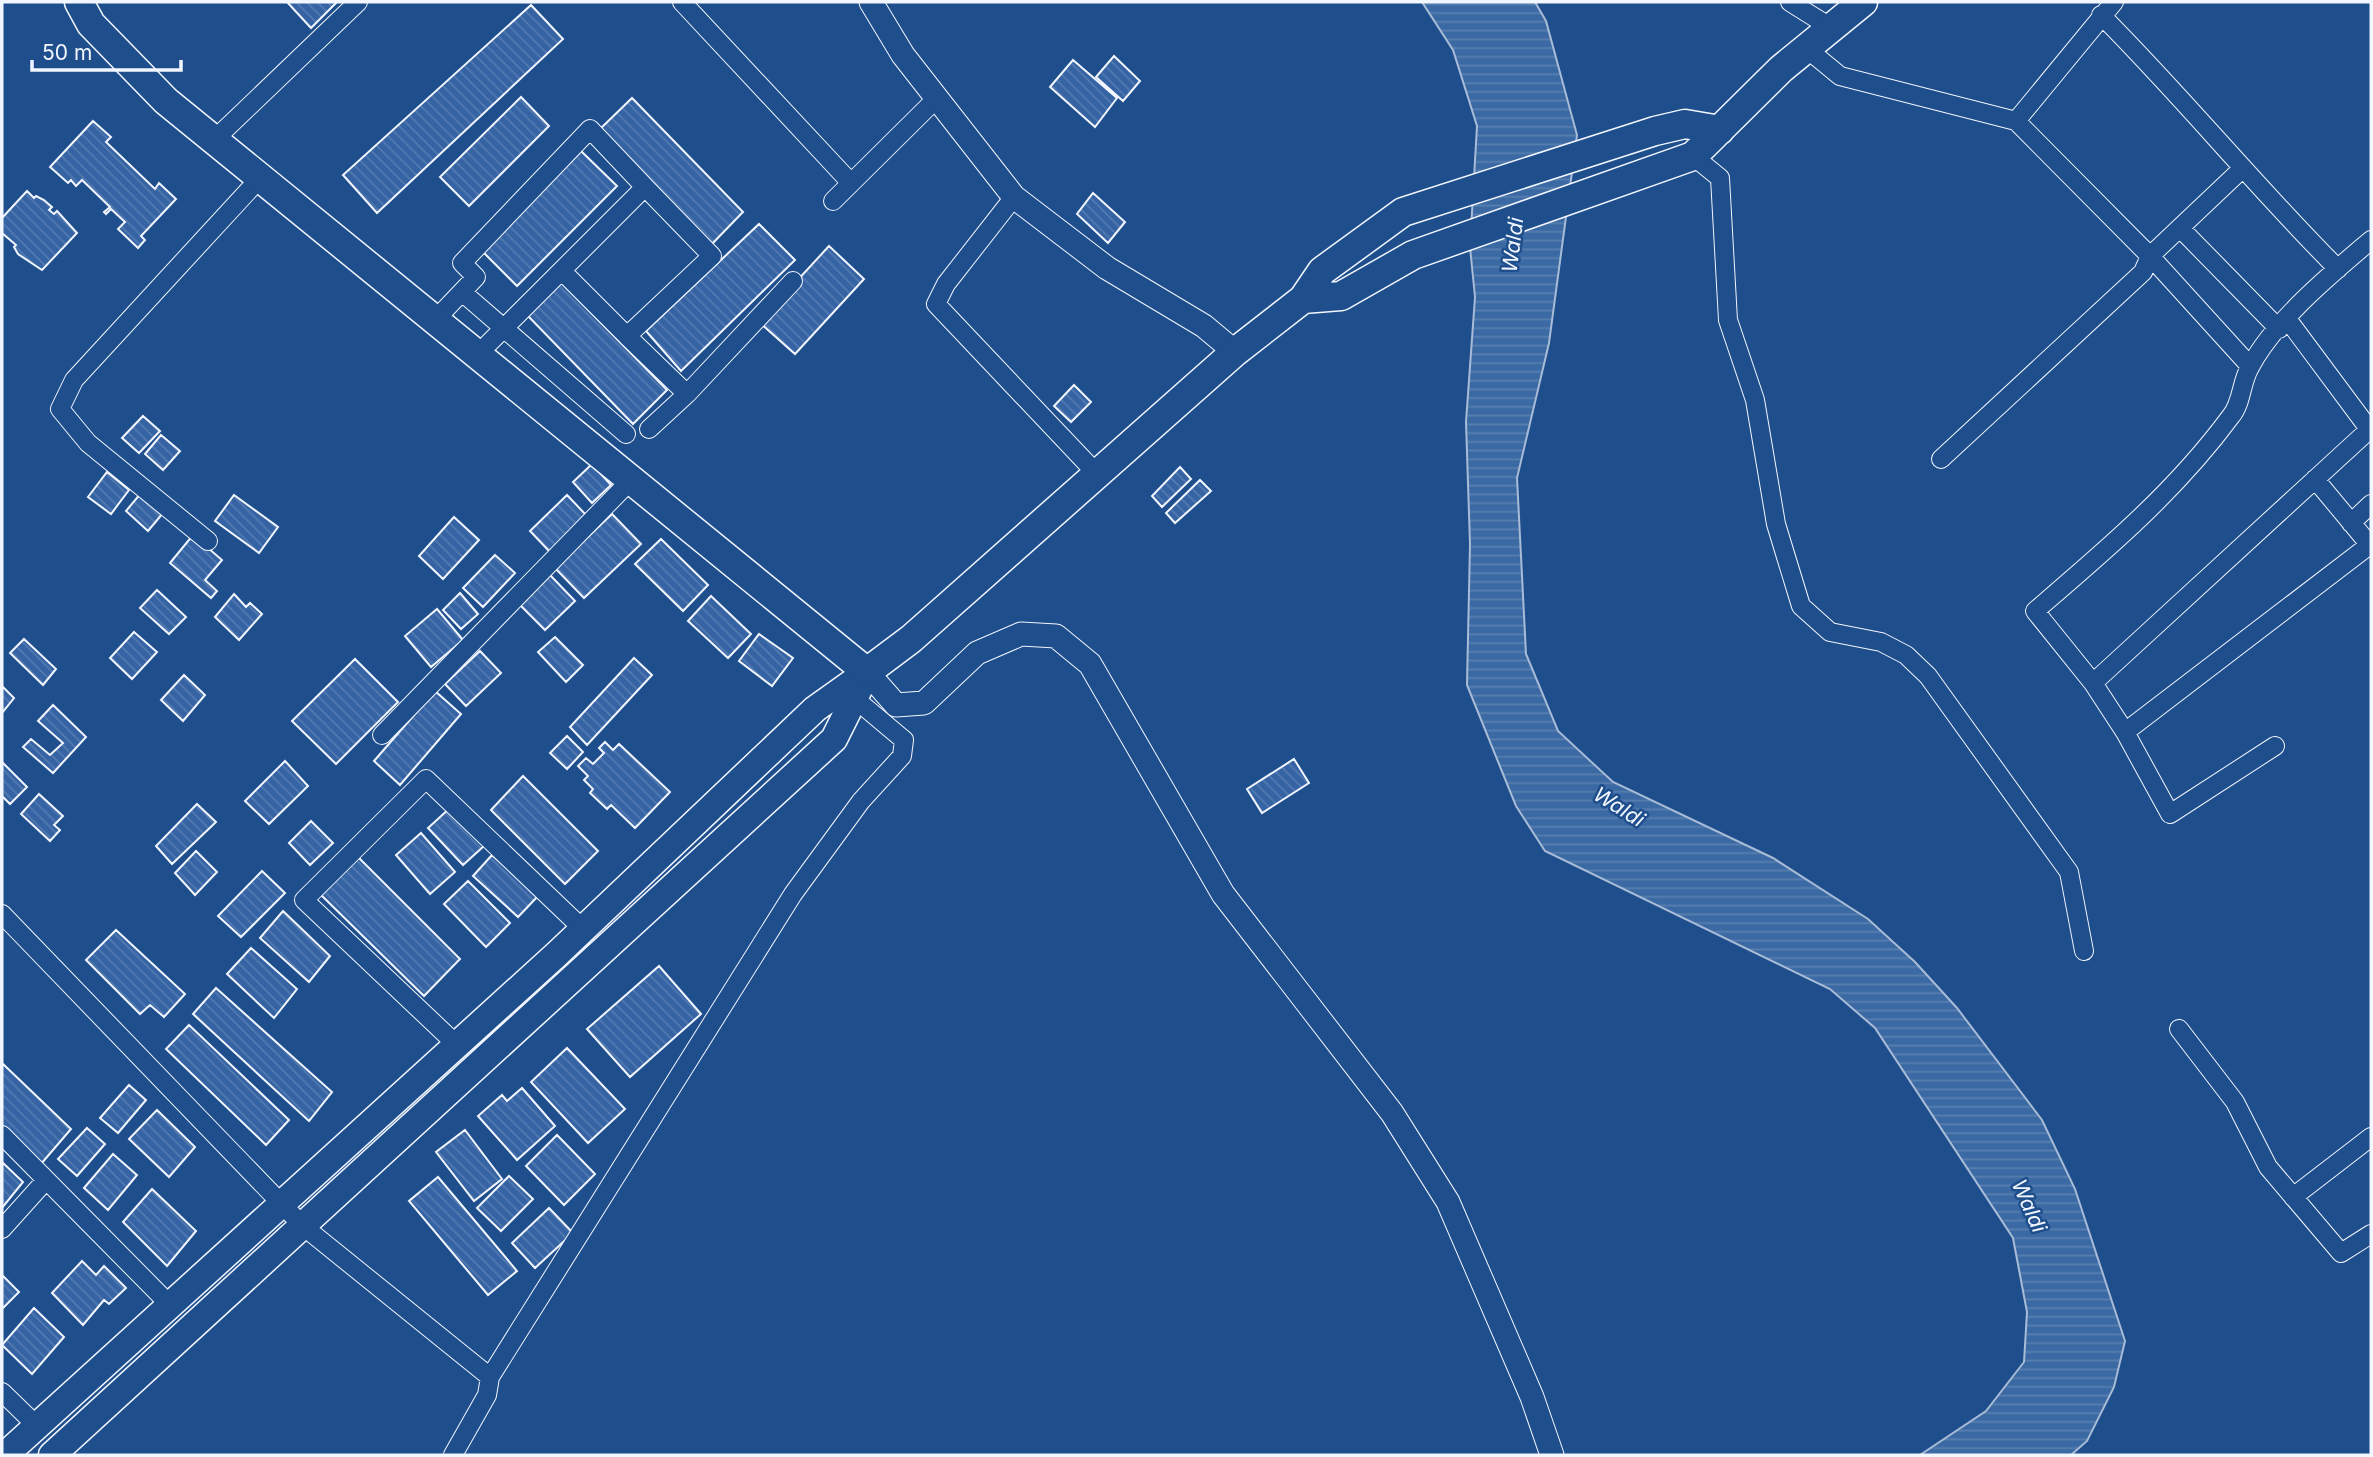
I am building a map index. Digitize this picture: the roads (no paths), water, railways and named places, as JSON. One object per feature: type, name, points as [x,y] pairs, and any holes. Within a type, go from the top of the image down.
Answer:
[{"type":"main road","points":[[79,2],[91,24],[166,101],[867,672]]},
{"type":"main road","points":[[1303,299],[1341,296],[1413,255],[1693,156],[1806,48],[1863,2]]},
{"type":"main road","points":[[5,1455],[583,929],[815,709],[911,639],[1235,352],[1303,299],[1322,271],[1403,212],[1685,124],[1720,130]]},
{"type":"main road","points":[[52,1455],[834,738],[867,672]]},
{"type":"main road","points":[[104,1365],[126,1388]]},
{"type":"street","points":[[214,140],[358,2]]},
{"type":"street","points":[[682,2],[850,183]]},
{"type":"street","points":[[871,2],[904,55],[1014,197],[1107,268],[1204,326],[1235,352]]},
{"type":"street","points":[[1790,2],[1830,27]]},
{"type":"street","points":[[2016,121],[2108,8],[2163,77],[2243,168],[2338,269]]},
{"type":"street","points":[[1806,48],[1840,76],[2016,121],[2150,256],[2250,366]]},
{"type":"street","points":[[833,201],[937,98]]},
{"type":"street","points":[[435,320],[476,277],[462,263],[590,130],[712,256],[627,337]]},
{"type":"street","points":[[1693,156],[1720,178],[1728,320],[1755,400],[1776,524],[1801,606],[1830,632],[1881,642],[1906,654],[1928,676],[2069,872],[2084,951]]},
{"type":"street","points":[[1941,459],[2143,272],[2150,256],[2243,168]]},
{"type":"street","points":[[208,541],[88,443],[60,409],[74,380],[260,178]]},
{"type":"street","points":[[477,355],[645,187]]},
{"type":"street","points":[[1014,197],[946,284],[936,304],[1097,474]]},
{"type":"street","points":[[2093,683],[2370,429],[2283,324],[2180,228]]},
{"type":"street","points":[[2275,746],[2170,814],[2125,732],[2093,683],[2035,611],[2137,524],[2188,470],[2234,413],[2250,366],[2283,324],[2371,240]]},
{"type":"street","points":[[562,271],[687,394]]},
{"type":"street","points":[[649,429],[687,394],[793,281]]},
{"type":"street","points":[[462,292],[626,434]]},
{"type":"street","points":[[382,735],[631,480]]},
{"type":"street","points":[[2125,732],[2370,544],[2315,480]]},
{"type":"street","points":[[2351,523],[2371,504]]},
{"type":"street","points":[[867,672],[897,705],[925,703],[978,653],[1021,634],[1056,636],[1090,664],[1223,894],[1392,1113],[1448,1202],[1532,1397],[1552,1455]]},
{"type":"street","points":[[453,1455],[487,1395],[490,1377],[793,894],[878,779],[902,756],[904,740],[854,698]]},
{"type":"street","points":[[457,1045],[304,900],[426,779],[583,929]]},
{"type":"street","points":[[2,914],[283,1202],[303,1226],[490,1377]]},
{"type":"street","points":[[2179,1030],[2235,1102],[2268,1167],[2341,1253],[2371,1234]]},
{"type":"street","points":[[2,1135],[170,1305]]},
{"type":"street","points":[[2293,1197],[2371,1137]]},
{"type":"street","points":[[2,1229],[46,1180]]},
{"type":"street","points":[[2,1392],[37,1426]]},
{"type":"water","name":"Waldi","points":[[1422,2],[1535,2],[1546,21],[1577,135],[1549,343],[1517,478],[1526,654],[1558,731],[1613,782],[1773,858],[1868,919],[1915,962],[1957,1008],[2042,1120],[2075,1189],[2125,1341],[2114,1387],[2087,1441],[2071,1455],[1920,1455],[1986,1411],[2024,1362],[2027,1312],[2013,1238],[1875,1028],[1830,989],[1545,851],[1516,806],[1467,685],[1470,544],[1466,422],[1475,297],[1470,247],[1477,126],[1453,50]]}]
